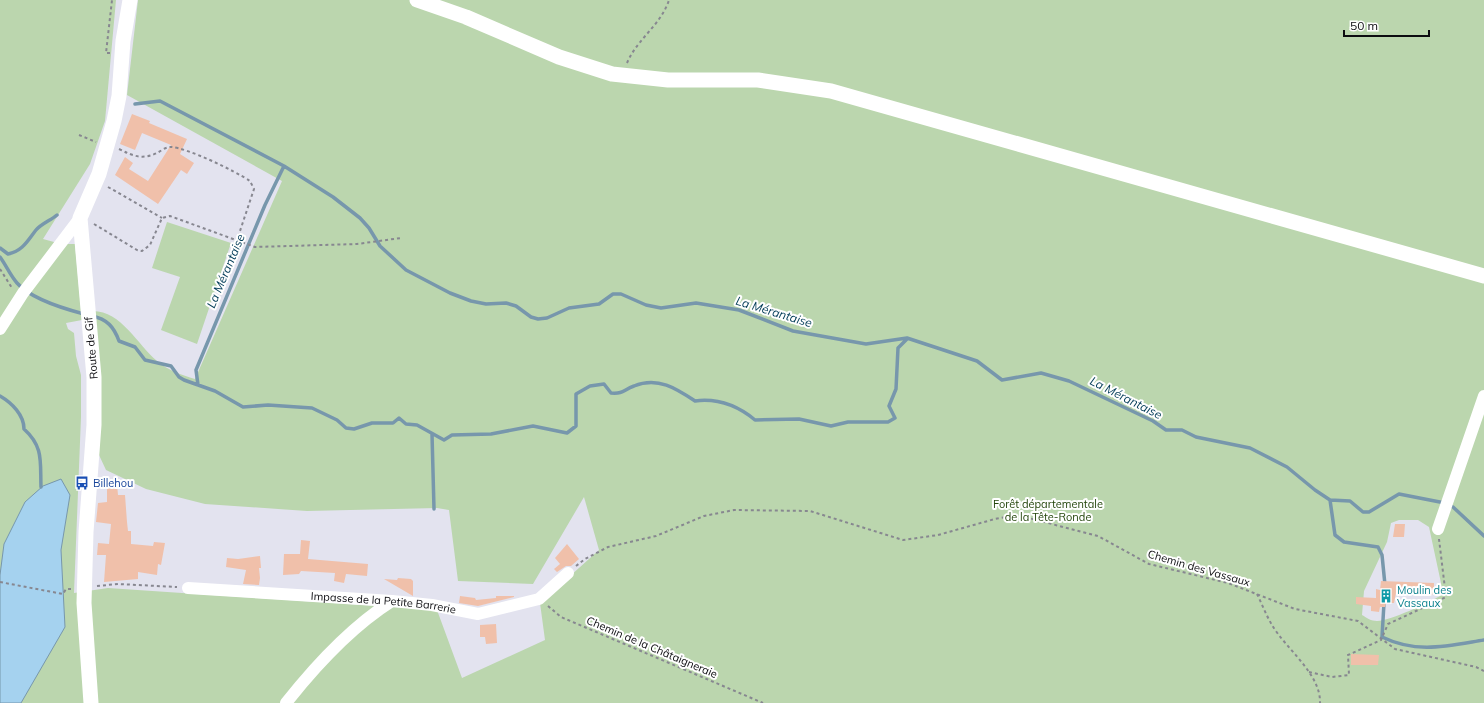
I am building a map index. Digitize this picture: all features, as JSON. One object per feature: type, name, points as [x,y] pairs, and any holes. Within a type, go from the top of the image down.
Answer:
[{"type":"street","name":"Route de Gif","points":[[91,703],[84,603],[81,587],[94,425],[94,378],[80,218],[84,204],[99,174],[117,110],[121,55],[130,0]]},
{"type":"street","points":[[417,0],[466,17],[559,57],[593,69],[623,75],[668,80],[758,80],[831,91],[1484,276]]},
{"type":"street","points":[[0,329],[23,293],[80,218]]},
{"type":"street","points":[[1438,529],[1484,396]]},
{"type":"street","name":"Impasse de la Petite Barrerie","points":[[188,588],[392,601],[432,605],[478,614],[539,599],[568,573]]},
{"type":"street","points":[[286,703],[299,686],[350,634],[369,616],[392,601]]},
{"type":"path","points":[[112,0],[106,53],[121,55]]},
{"type":"path","points":[[623,75],[633,51],[659,21],[669,0]]},
{"type":"path","points":[[79,135],[141,158],[147,157],[169,147],[194,154],[247,178],[254,186],[239,234],[241,240],[245,244]]},
{"type":"path","points":[[107,186],[162,218],[172,216],[245,244],[261,248],[371,242],[401,238]]},
{"type":"path","points":[[80,218],[91,222],[137,250],[142,251],[150,245],[162,218]]},
{"type":"path","points":[[0,269],[23,293]]},
{"type":"path","name":"Chemin des Vassaux","points":[[568,573],[585,559],[608,547],[656,536],[704,516],[734,510],[810,511],[903,540],[938,535],[995,519],[1017,515],[1098,536],[1149,564],[1228,583],[1257,594],[1272,625],[1293,654],[1309,672],[1318,686],[1320,703]]},
{"type":"path","points":[[1309,672],[1332,677],[1349,675],[1348,655],[1381,640],[1388,624],[1446,597],[1438,529]]},
{"type":"path","points":[[0,582],[63,594],[66,589],[118,584],[188,588]]},
{"type":"path","points":[[1257,594],[1295,609],[1358,621],[1381,640],[1395,649],[1476,667],[1484,671]]},
{"type":"path","name":"Chemin de la Châtaigneraie","points":[[539,599],[561,617],[763,703]]},
{"type":"green space","name":"Forêt départementale de la Tête-Ronde","points":[[0,0],[116,0],[105,121],[90,164],[43,239],[54,242],[57,255],[66,244],[75,244],[82,320],[66,323],[68,329],[74,333],[76,356],[81,375],[81,417],[74,593],[108,588],[437,610],[462,678],[545,640],[540,603],[599,550],[584,497],[533,584],[458,581],[449,510],[437,508],[307,511],[205,504],[146,489],[106,470],[99,455],[101,383],[93,311],[103,312],[121,323],[150,354],[165,367],[195,379],[282,181],[127,95],[138,0],[1484,0],[1484,703],[0,703]],"holes":[[[1399,520],[1418,520],[1429,527],[1441,583],[1442,595],[1392,618],[1377,621],[1369,619],[1362,615],[1364,591],[1387,542],[1391,523]]]},
{"type":"green space","points":[[167,222],[231,243],[197,344],[161,330],[180,277],[152,268]]},
{"type":"water","points":[[61,479],[70,495],[61,550],[65,627],[21,703],[0,703],[0,575],[4,544],[25,502],[43,486]]},
{"type":"building","points":[[132,114],[187,139],[180,154],[194,163],[187,174],[181,170],[158,204],[115,175],[125,157],[133,163],[129,169],[148,181],[171,145],[142,133],[135,150],[120,144]]},
{"type":"building","points":[[117,484],[118,495],[125,495],[128,531],[131,531],[131,544],[153,546],[154,542],[165,543],[161,565],[158,564],[157,575],[138,572],[138,579],[104,582],[106,555],[97,555],[98,543],[109,544],[111,524],[96,522],[98,503],[107,502],[107,485]]},
{"type":"building","points":[[1395,524],[1405,524],[1404,537],[1393,537]]},
{"type":"building","points":[[301,540],[310,541],[308,559],[368,564],[367,576],[346,574],[344,583],[334,581],[335,573],[301,571],[299,574],[283,575],[284,554],[300,554]]},
{"type":"building","points":[[567,544],[579,559],[571,566],[566,566],[557,572],[554,569],[560,564],[555,558]]},
{"type":"building","points":[[260,556],[261,568],[259,568],[259,585],[243,584],[246,570],[226,567],[227,558],[238,559]]},
{"type":"building","points":[[398,578],[411,579],[413,581],[413,596],[384,579],[397,580]]},
{"type":"building","name":"Moulin des Vassaux","points":[[1381,581],[1434,583],[1434,587],[1436,587],[1432,595],[1396,593],[1394,603],[1386,603],[1385,607],[1380,607],[1379,612],[1371,611],[1371,606],[1356,604],[1356,597],[1376,598],[1376,589],[1380,590]]},
{"type":"building","points":[[460,596],[475,598],[476,600],[496,598],[496,596],[514,597],[478,606],[459,603]]},
{"type":"building","points":[[496,624],[497,643],[486,644],[485,637],[480,637],[480,625]]},
{"type":"building","points":[[1351,654],[1379,655],[1378,665],[1351,665]]},
{"type":"waterway","name":"La Mérantaise","points":[[135,104],[160,101],[284,166],[333,197],[360,218],[369,228],[380,246],[406,270],[450,293],[471,301],[486,304],[506,303],[516,306],[531,317],[538,319],[547,318],[569,308],[599,304],[613,294],[621,294],[646,305],[661,308],[696,303],[739,310],[793,331],[866,344],[907,338],[977,361],[1002,380],[1041,373],[1069,381],[1153,421],[1166,430],[1182,430],[1196,437],[1250,448],[1287,467],[1330,500],[1350,501],[1363,512],[1369,512],[1399,494],[1445,503],[1453,507],[1484,536]]},
{"type":"waterway","name":"La Mérantaise","points":[[198,385],[196,370],[265,205],[284,166]]},
{"type":"waterway","points":[[0,248],[8,254],[13,253],[25,245],[38,228],[57,215]]},
{"type":"waterway","name":"La Mérantaise","points":[[0,257],[17,283],[30,293],[48,302],[84,314]]},
{"type":"waterway","name":"La Mérantaise","points":[[92,316],[102,319],[109,324],[119,341],[135,347],[145,360],[171,366],[179,377],[184,380],[215,391],[243,407],[268,405],[312,408],[337,420],[346,428],[354,429],[372,423],[393,423],[399,418],[406,424],[417,425],[444,440],[452,435],[491,434],[533,426],[567,433],[576,426],[576,394],[590,386],[604,384],[611,393],[615,393],[643,383],[651,382],[674,388],[695,401],[703,400],[727,404],[735,407],[755,420],[799,419],[831,426],[848,422],[888,422],[895,418],[889,406],[896,389],[898,348],[907,339]]},
{"type":"waterway","points":[[0,396],[9,402],[20,414],[24,429],[35,442],[40,455],[41,487]]},
{"type":"waterway","points":[[432,434],[434,509]]},
{"type":"waterway","name":"La Mérantaise","points":[[1330,500],[1335,535],[1344,542],[1378,547],[1382,555],[1385,585]]},
{"type":"waterway","name":"La Mérantaise","points":[[1384,603],[1382,637],[1395,642],[1420,647],[1432,647],[1484,640]]},
{"type":"place","name":"Billehou","points":[[82,483]]},
{"type":"place","name":"Moulin des Vassaux","points":[[1386,596]]}]
